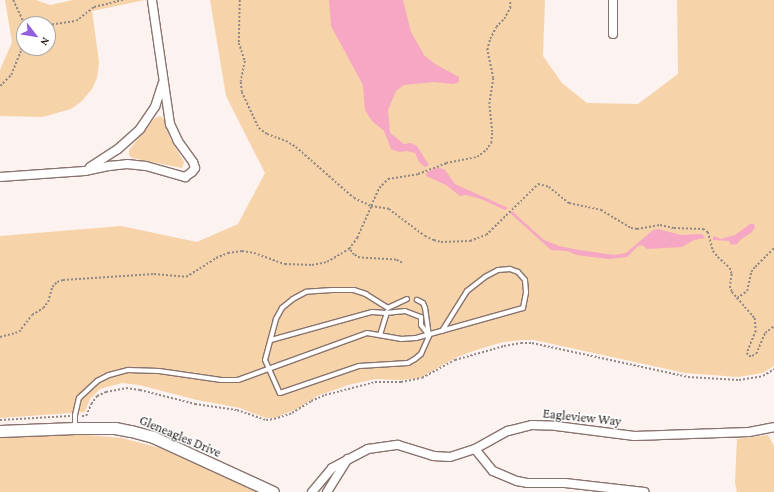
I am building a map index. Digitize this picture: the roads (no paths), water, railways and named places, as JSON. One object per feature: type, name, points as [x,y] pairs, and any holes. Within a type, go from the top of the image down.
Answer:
[{"type":"street","points":[[0,177],[85,171],[127,164],[146,166],[185,177],[192,172],[194,168],[193,162],[178,141],[170,124],[152,0]]},
{"type":"street","points":[[613,0],[613,34]]},
{"type":"street","points":[[85,171],[118,149],[140,129],[155,107],[163,83]]},
{"type":"street","name":"Eagleview Way","points":[[312,492],[332,468],[368,449],[386,446],[409,447],[441,458],[459,456],[508,431],[532,425],[556,426],[634,436],[749,432],[774,427]]},
{"type":"street","name":"Gleneagles Drive","points":[[0,431],[115,428],[153,437],[273,492]]},
{"type":"street","points":[[475,449],[493,471],[517,481],[600,490],[644,492]]},
{"type":"street","points":[[327,492],[349,458]]},
{"type":"lane","points":[[74,428],[79,398],[87,389],[109,374],[128,370],[159,371],[221,380],[238,380],[367,333],[401,339],[429,336],[522,308],[526,292],[525,280],[518,272],[510,269],[498,270],[485,277],[467,291],[442,331]]},
{"type":"lane","points":[[388,308],[366,294],[354,290],[306,292],[293,299],[282,308],[276,319],[265,360],[280,393],[359,366],[408,363],[421,354],[429,336],[425,308],[423,303],[417,300]]},
{"type":"lane","points":[[380,336],[388,308],[407,299]]},
{"type":"lane","points":[[271,340],[366,314],[386,314],[405,311],[421,317],[421,325],[429,336]]}]
